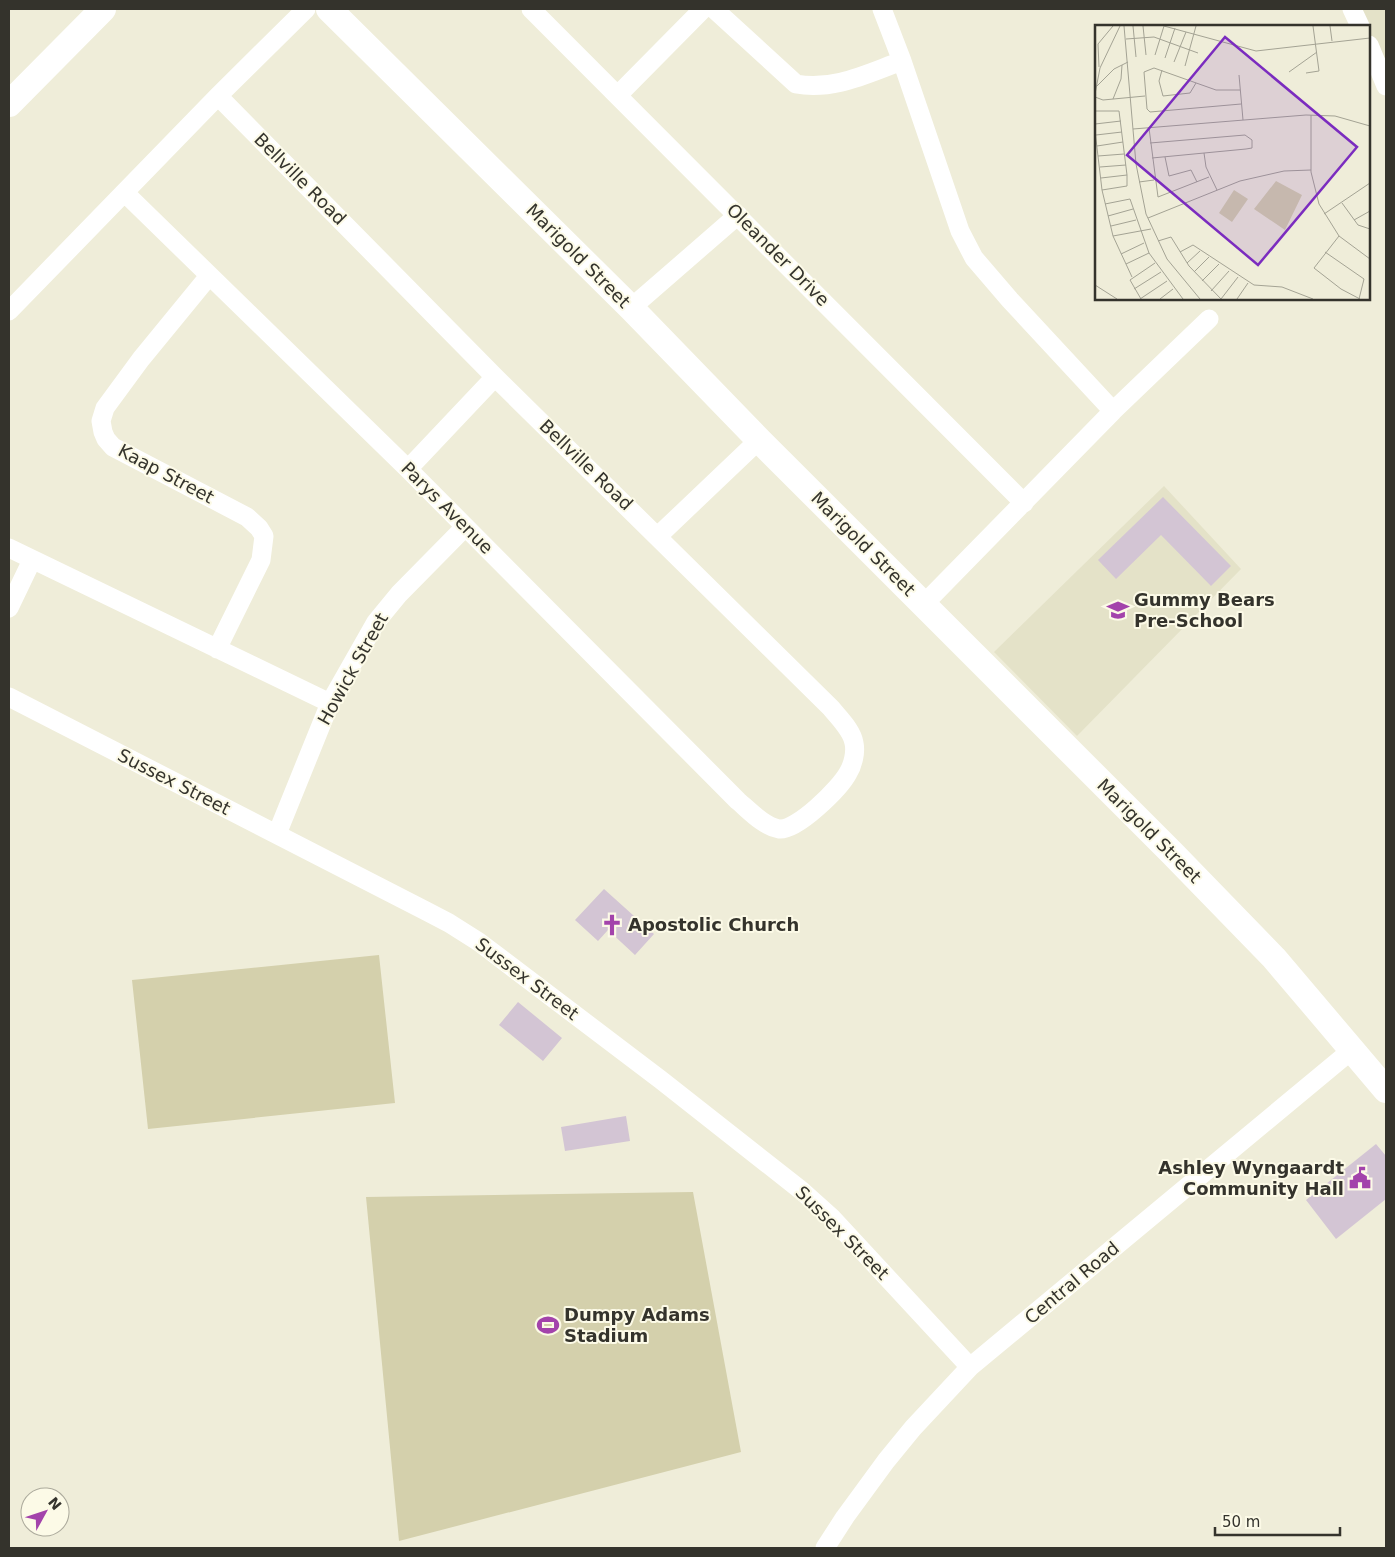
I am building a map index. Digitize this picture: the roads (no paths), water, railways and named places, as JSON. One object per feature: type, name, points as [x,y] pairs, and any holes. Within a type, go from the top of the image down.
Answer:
[{"type":"street","points":[[9,104],[103,9]]},
{"type":"street","points":[[9,310],[218,96],[306,9]]},
{"type":"street","name":"Marigold Street","points":[[329,9],[630,308],[759,440],[1145,826],[1274,958],[1386,1090]]},
{"type":"street","name":"Oleander Drive","points":[[531,9],[1024,503]]},
{"type":"street","points":[[618,95],[703,9]]},
{"type":"street","points":[[714,9],[796,84],[809,87],[843,82],[902,60]]},
{"type":"street","points":[[882,9],[902,60],[960,231],[974,258],[1010,300],[1114,411]]},
{"type":"street","points":[[1352,9],[1360,25]]},
{"type":"street","points":[[1370,47],[1386,86]]},
{"type":"street","name":"Bellville Road","points":[[218,96],[495,377],[831,708],[850,732],[854,743],[854,758],[848,773],[838,787],[798,823],[780,829],[768,825]]},
{"type":"street","name":"Parys Avenue","points":[[125,193],[408,469],[738,801],[768,825]]},
{"type":"street","points":[[630,308],[738,215]]},
{"type":"street","name":"Kaap Street","points":[[210,276],[142,359],[105,408],[101,421],[106,439],[113,447],[247,518],[259,528],[264,536],[261,560],[217,649]]},
{"type":"street","points":[[923,604],[1114,411],[1210,319]]},
{"type":"street","points":[[408,469],[495,377]]},
{"type":"street","points":[[658,536],[759,440]]},
{"type":"street","name":"Howick Street","points":[[277,834],[330,704],[376,622],[399,594],[465,527]]},
{"type":"street","points":[[9,548],[330,704]]},
{"type":"street","points":[[9,608],[32,560]]},
{"type":"street","name":"Sussex Street","points":[[9,697],[434,915],[480,942],[661,1080],[802,1191],[831,1217],[970,1368]]},
{"type":"street","name":"Central Road","points":[[824,1548],[886,1461],[913,1428],[970,1368],[1353,1049]]},
{"type":"place","name":"Gummy Bears Pre-School","points":[[1118,610]]},
{"type":"place","name":"Apostolic Church","points":[[612,925]]},
{"type":"place","name":"Ashley Wyngaardt Community Hall","points":[[1360,1178]]},
{"type":"place","name":"Dumpy Adams Stadium","points":[[548,1325]]}]
